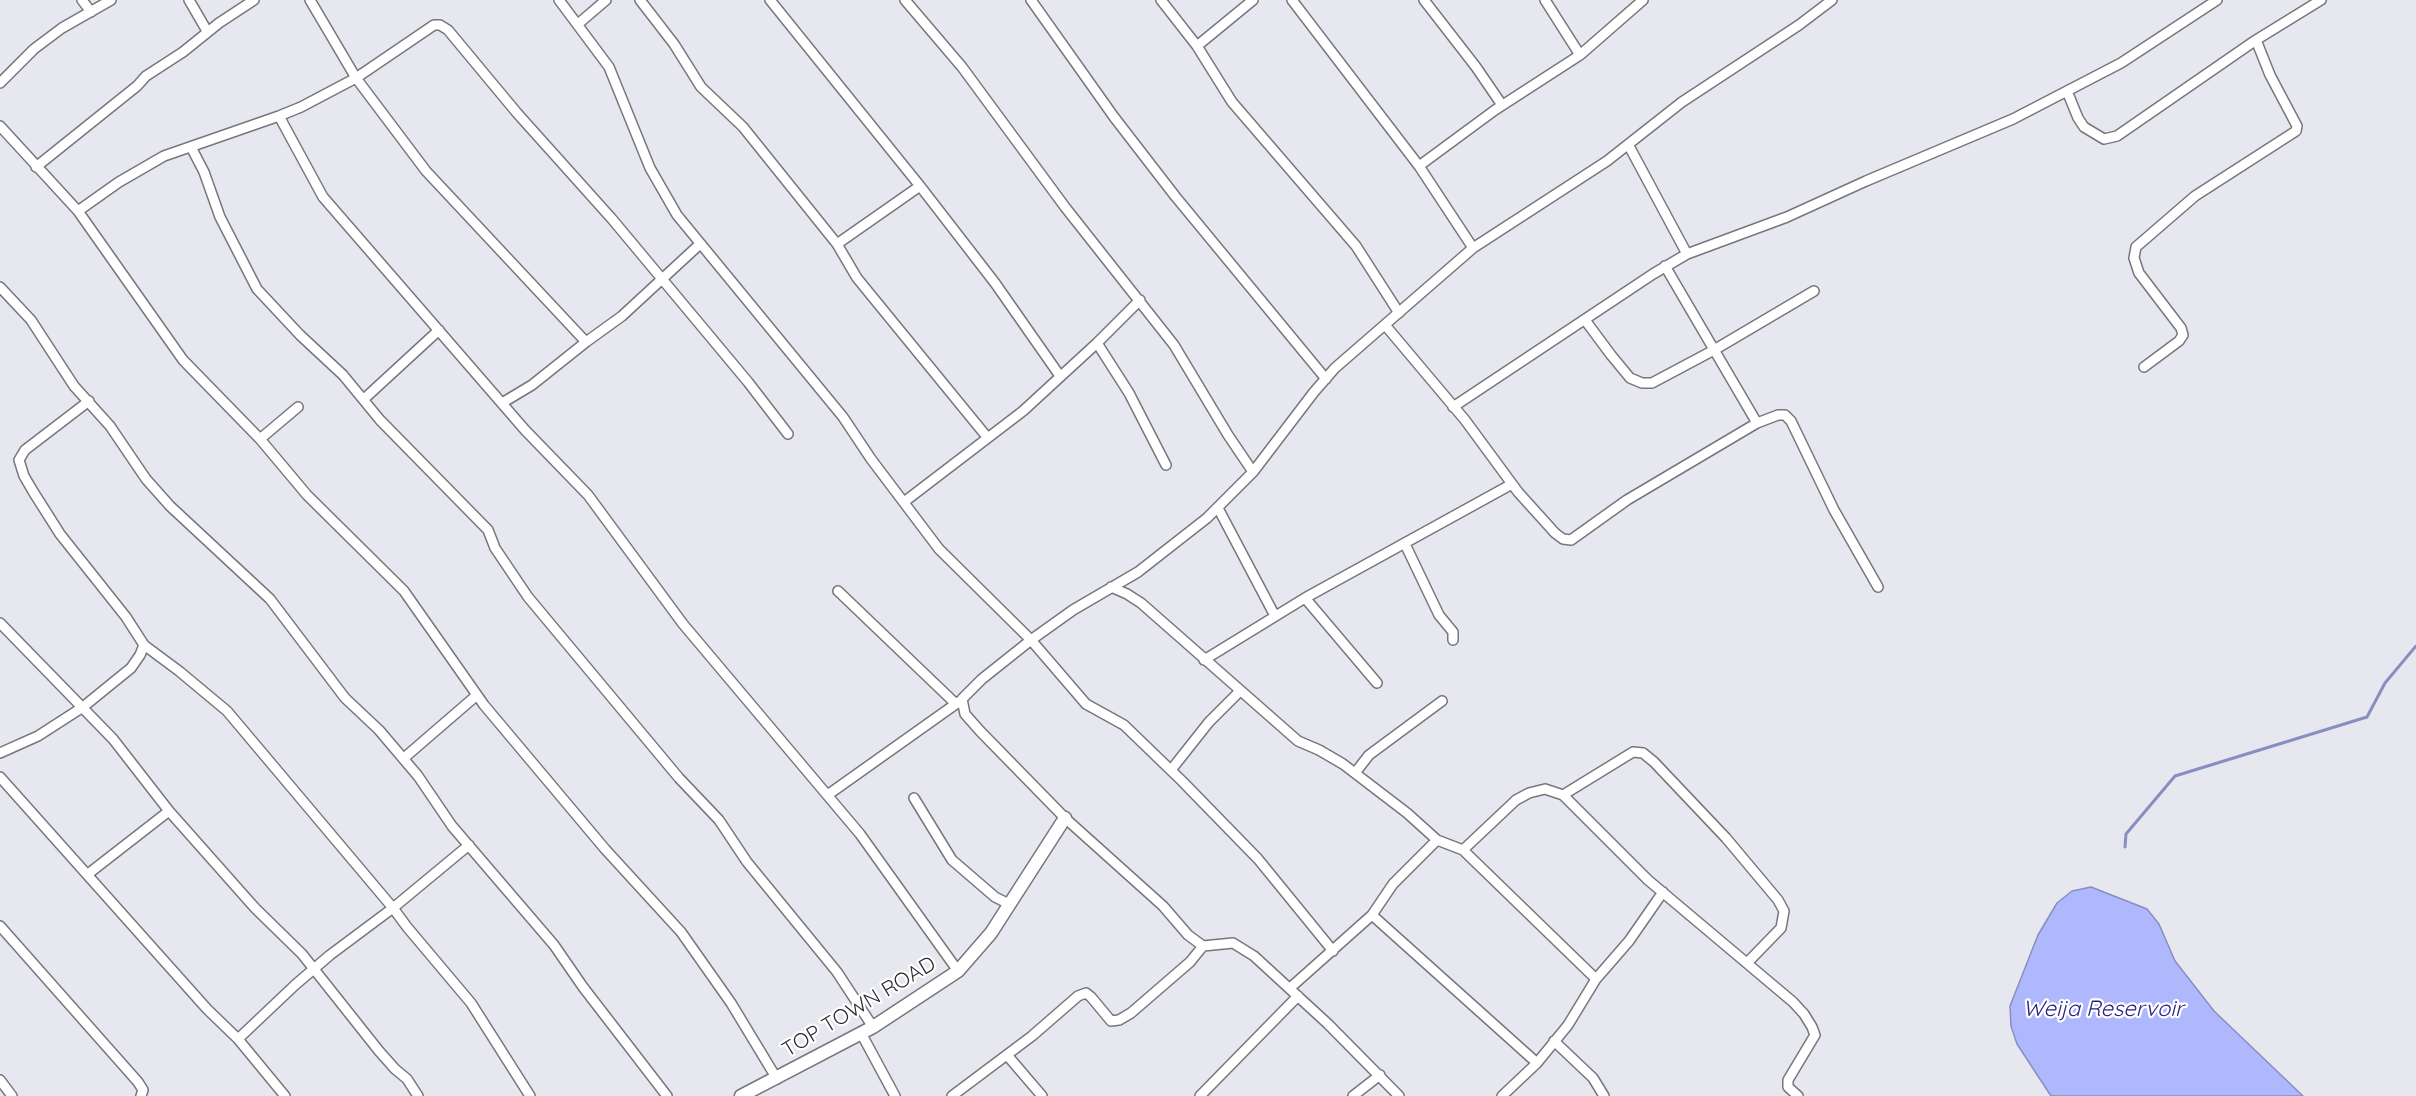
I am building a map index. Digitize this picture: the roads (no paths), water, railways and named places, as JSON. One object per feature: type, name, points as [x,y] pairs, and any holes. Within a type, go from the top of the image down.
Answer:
[{"type":"street","points":[[82,0],[92,12]]},
{"type":"street","points":[[0,83],[34,49],[62,28],[111,0]]},
{"type":"street","points":[[189,0],[207,31]]},
{"type":"street","points":[[36,167],[137,86],[146,76],[254,0]]},
{"type":"street","points":[[310,0],[356,78],[426,171],[586,342]]},
{"type":"street","points":[[559,0],[614,77],[631,126],[660,189],[700,244],[836,408],[939,549],[1032,640],[1086,704],[1124,725],[1171,770],[1258,859],[1333,951]]},
{"type":"street","points":[[578,24],[606,0]]},
{"type":"street","points":[[640,0],[674,44],[701,87],[742,127],[837,244],[857,278],[987,437]]},
{"type":"street","points":[[770,0],[995,283],[1060,376]]},
{"type":"street","points":[[905,0],[962,67],[1065,207],[1174,345],[1253,472]]},
{"type":"street","points":[[1031,0],[1114,117],[1175,196],[1326,379]]},
{"type":"street","points":[[1161,0],[1197,46],[1237,108],[1356,246],[1399,313]]},
{"type":"street","points":[[1197,46],[1253,0]]},
{"type":"street","points":[[1292,0],[1419,166],[1473,248]]},
{"type":"street","points":[[1424,0],[1502,105]]},
{"type":"street","points":[[1545,0],[1580,55]]},
{"type":"street","points":[[1419,166],[1502,105],[1580,55],[1643,0]]},
{"type":"street","points":[[828,794],[959,701],[982,679],[1073,610],[1138,572],[1218,508],[1253,472],[1326,379],[1473,248],[1629,146],[1682,102],[1799,25],[1832,0]]},
{"type":"street","points":[[1453,407],[1665,266],[1687,254],[1787,217],[1866,181],[1962,142],[2121,63],[2217,0]]},
{"type":"street","points":[[2067,91],[2084,127],[2104,139],[2118,136],[2256,40],[2321,0]]},
{"type":"street","points":[[78,211],[164,156],[279,116],[356,78],[434,25],[440,25],[448,30],[505,99],[567,167],[748,382],[788,434]]},
{"type":"street","points":[[2144,367],[2179,341],[2183,335],[2181,328],[2139,273],[2134,258],[2136,247],[2195,196],[2296,131],[2298,126],[2270,75],[2256,40]]},
{"type":"street","points":[[279,116],[323,197],[540,446],[588,495],[683,624],[866,842],[958,970]]},
{"type":"street","points":[[0,126],[78,211],[178,353],[260,439],[307,495],[404,591],[477,695],[605,849],[681,932],[731,1003],[777,1079]]},
{"type":"street","points":[[1629,146],[1687,254]]},
{"type":"street","points":[[191,147],[204,172],[220,217],[257,289],[300,335],[343,375],[402,443],[488,530],[495,548],[528,597],[679,778],[719,820],[747,862],[837,972],[867,1030],[895,1096]]},
{"type":"street","points":[[837,244],[920,186]]},
{"type":"street","points":[[502,403],[532,385],[622,316],[700,244]]},
{"type":"street","points":[[1665,266],[1758,423]]},
{"type":"street","points":[[0,287],[31,320],[74,386],[110,426],[146,479],[170,506],[270,599],[345,698],[379,730],[404,758],[430,790],[452,826],[554,945],[583,987],[667,1096]]},
{"type":"street","points":[[1585,320],[1630,378],[1642,383],[1653,383],[1814,291]]},
{"type":"street","points":[[904,502],[1023,411],[1140,300]]},
{"type":"street","points":[[1385,325],[1453,407],[1512,484],[1563,539],[1571,540],[1627,500],[1758,423],[1778,415],[1785,415],[1791,421],[1834,510],[1878,587]]},
{"type":"street","points":[[364,399],[440,330]]},
{"type":"street","points":[[1097,343],[1129,393],[1166,465]]},
{"type":"street","points":[[89,401],[25,450],[19,460],[24,476],[60,534],[126,617],[144,645],[227,711],[393,908],[471,1004],[530,1096]]},
{"type":"street","points":[[260,439],[298,407]]},
{"type":"street","points":[[1204,660],[1305,598],[1512,484]]},
{"type":"street","points":[[1218,508],[1275,616]]},
{"type":"street","points":[[1405,544],[1439,615],[1453,632],[1453,640]]},
{"type":"street","points":[[1111,587],[1141,603],[1298,741],[1319,750],[1355,773],[1407,813],[1437,840],[1463,850],[1596,979]]},
{"type":"street","points":[[838,591],[959,701],[965,714],[980,731],[1065,818],[1144,888],[1188,935],[1203,946],[1233,943],[1265,965],[1399,1096]]},
{"type":"street","points":[[1305,598],[1377,683]]},
{"type":"street","points":[[0,623],[113,739],[169,811],[255,908],[302,954],[395,1069],[407,1079],[418,1096]]},
{"type":"street","points":[[0,753],[38,736],[83,707],[131,668],[144,645]]},
{"type":"street","points":[[1171,770],[1209,722],[1240,691]]},
{"type":"street","points":[[404,758],[477,695]]},
{"type":"street","points":[[1355,773],[1377,749],[1442,701]]},
{"type":"street","points":[[1563,795],[1633,752],[1643,753],[1654,762],[1726,838],[1778,900],[1784,911],[1781,928],[1746,963]]},
{"type":"street","points":[[0,777],[50,836],[88,874],[118,911],[238,1039],[285,1096]]},
{"type":"street","points":[[1463,850],[1516,801],[1529,793],[1545,789],[1563,795],[1663,892],[1793,1002],[1812,1027],[1815,1035],[1788,1080],[1788,1087],[1798,1096]]},
{"type":"street","points":[[914,798],[952,860],[995,897],[1009,904]]},
{"type":"street","points":[[88,874],[169,811]]},
{"type":"street","name":"TOP TOWN ROAD","points":[[741,1096],[867,1030],[958,970],[991,933],[1065,818]]},
{"type":"street","points":[[1290,988],[1372,915],[1393,884],[1437,840]]},
{"type":"street","points":[[238,1039],[313,970],[469,845]]},
{"type":"street","points":[[1502,1096],[1537,1063],[1568,1025],[1596,979],[1629,941],[1663,892]]},
{"type":"street","points":[[1372,915],[1537,1063]]},
{"type":"street","points":[[0,926],[138,1082],[143,1090],[141,1096]]},
{"type":"street","points":[[951,1096],[1007,1055],[1067,1004],[1086,993],[1111,1021],[1119,1020],[1131,1013],[1190,962],[1203,946]]},
{"type":"street","points":[[1200,1096],[1298,996]]},
{"type":"street","points":[[1554,1041],[1593,1078],[1604,1096]]},
{"type":"street","points":[[1007,1055],[1042,1096]]},
{"type":"street","points":[[1353,1096],[1380,1075]]},
{"type":"street","points":[[0,1080],[12,1096]]},
{"type":"water","name":"Weija Reservoir","points":[[2091,887],[2147,909],[2159,924],[2175,961],[2214,1011],[2303,1096],[2051,1096],[2017,1044],[2011,1026],[2010,1006],[2038,935],[2057,903],[2072,891]]},
{"type":"waterway","points":[[2125,847],[2126,834],[2175,776],[2367,717],[2385,683],[2416,646]]}]
